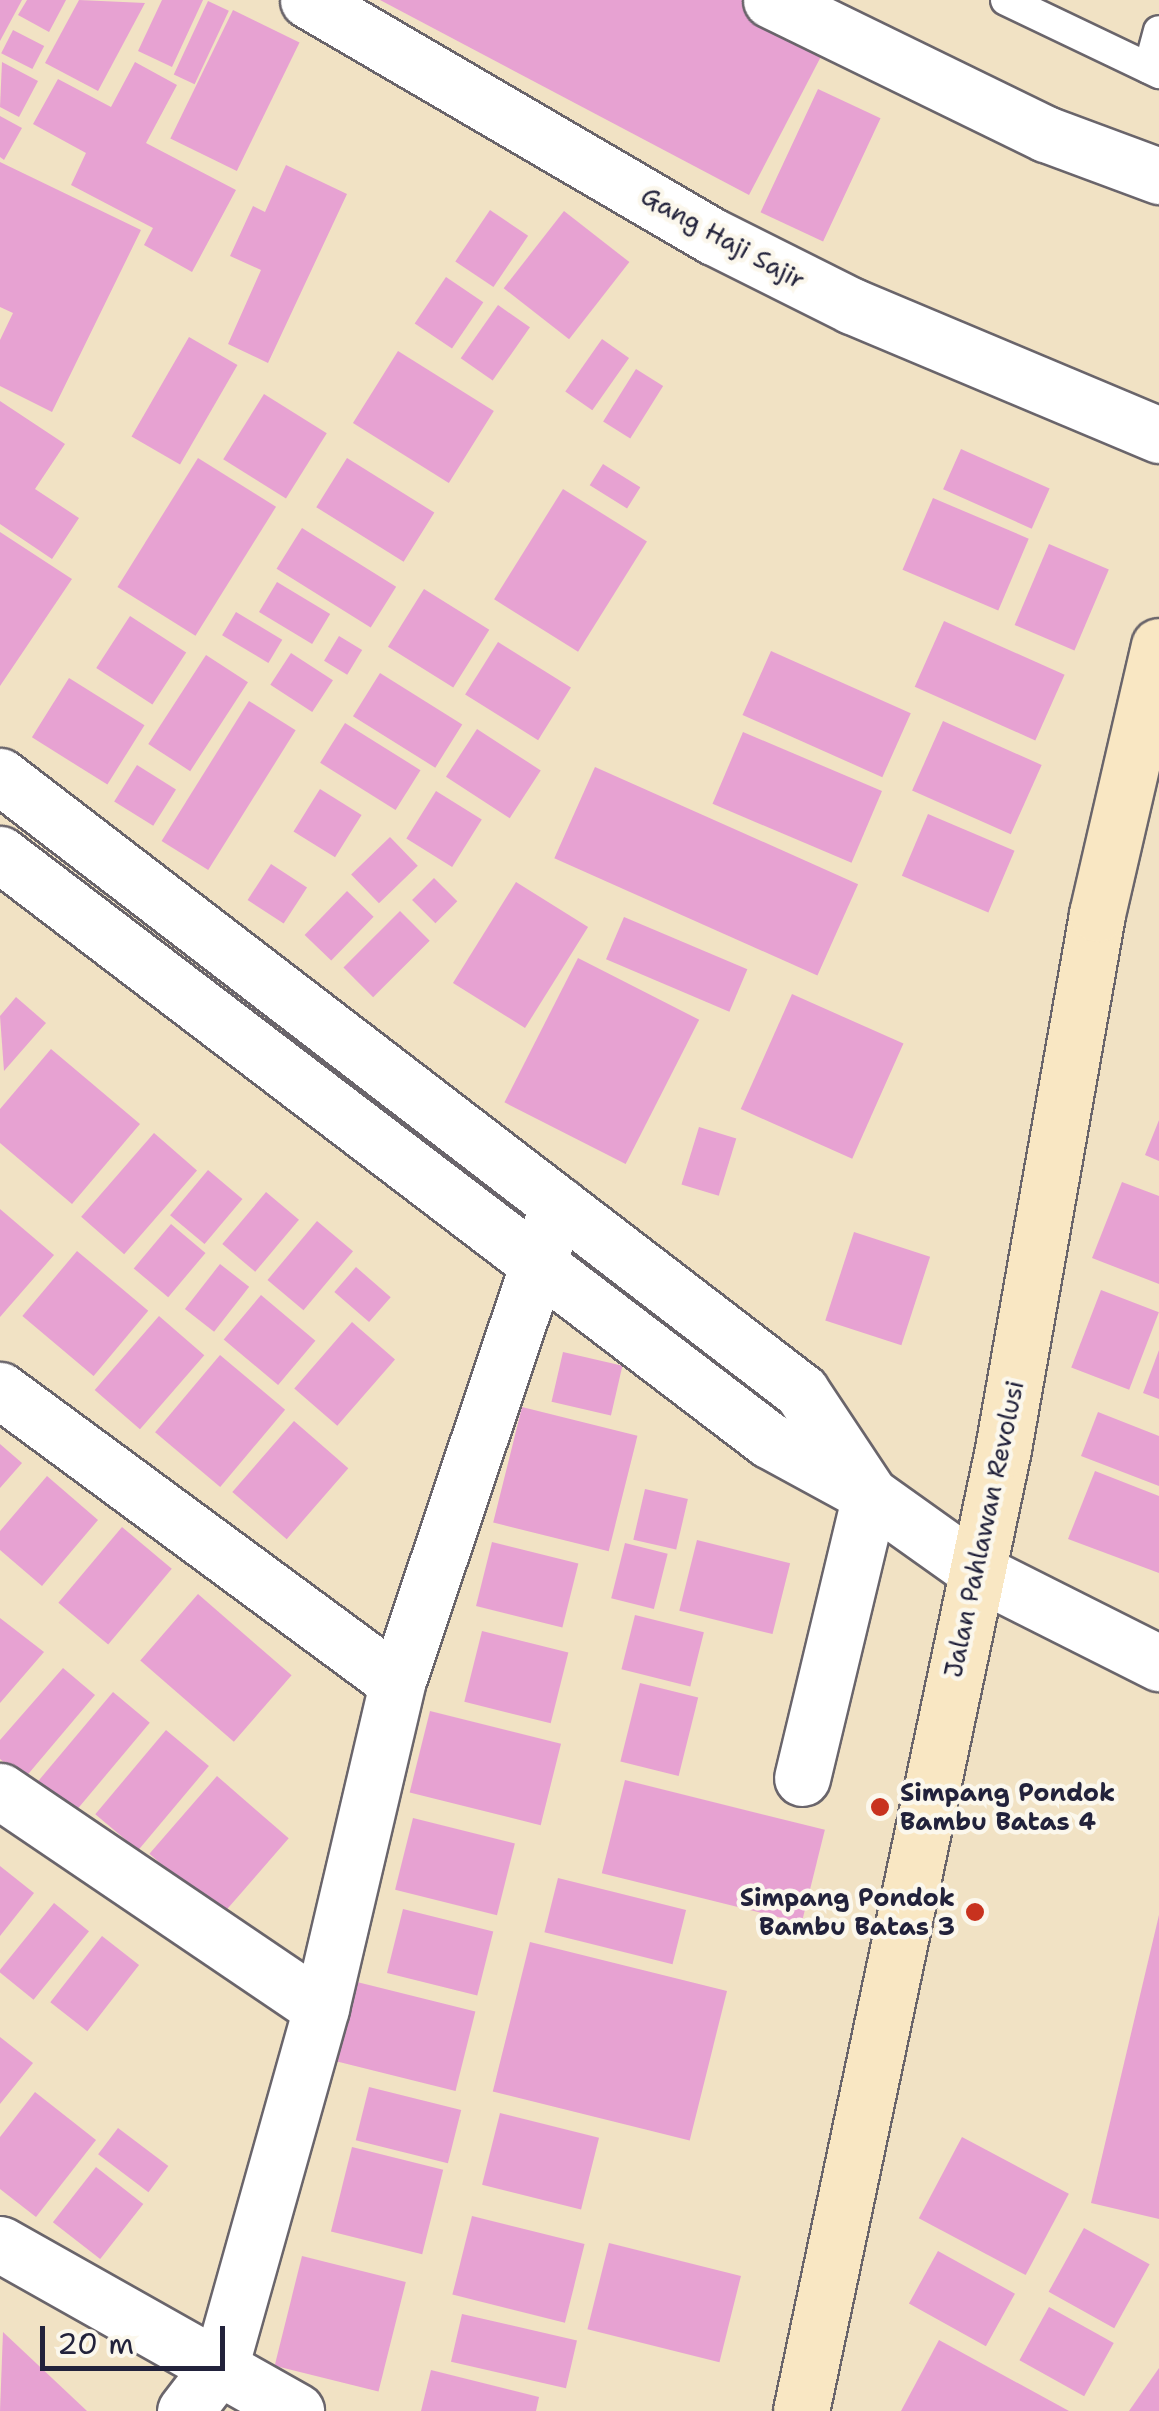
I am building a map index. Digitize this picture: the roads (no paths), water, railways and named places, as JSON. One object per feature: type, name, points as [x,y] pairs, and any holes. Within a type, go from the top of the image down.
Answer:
[{"type":"main road","name":"Jalan Pahlawan Revolusi","points":[[801,2411],[978,1572],[1097,914],[1159,646]]},
{"type":"street","name":"Gang Haji Sajir","points":[[308,0],[731,246],[1159,435]]},
{"type":"street","points":[[771,0],[976,102],[1159,176]]},
{"type":"street","points":[[0,776],[801,1391],[870,1495],[802,1778]]},
{"type":"street","points":[[0,854],[769,1440],[870,1495],[978,1572],[1159,1663]]},
{"type":"street","points":[[184,995],[224,945]]},
{"type":"street","points":[[186,2411],[221,2364],[321,2008],[397,1683],[558,1204]]},
{"type":"street","points":[[0,1390],[397,1683]]},
{"type":"street","points":[[0,1790],[321,2008]]},
{"type":"street","points":[[0,2244],[221,2364],[296,2411]]},
{"type":"lane","points":[[1006,0],[1154,71],[1159,30]]},
{"type":"place","name":"Simpang Pondok Bambu Batas 4","points":[[880,1807]]},
{"type":"place","name":"Simpang Pondok Bambu Batas 3","points":[[975,1912]]}]
